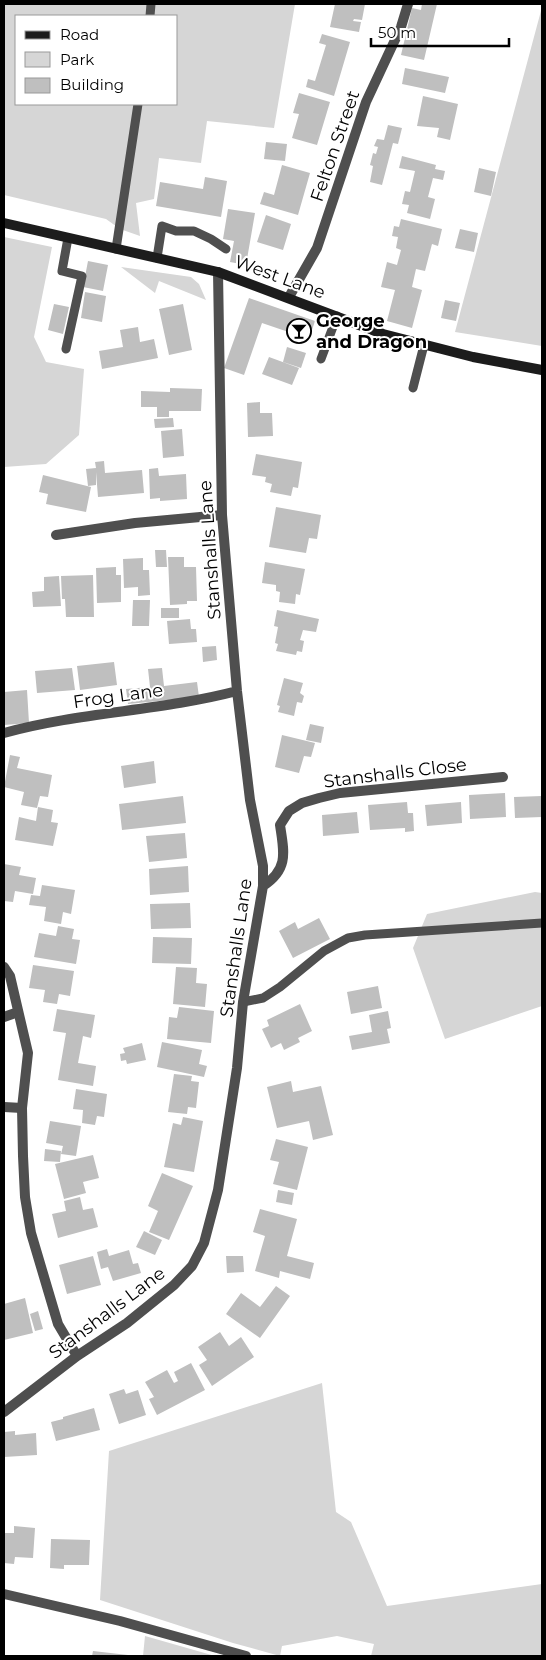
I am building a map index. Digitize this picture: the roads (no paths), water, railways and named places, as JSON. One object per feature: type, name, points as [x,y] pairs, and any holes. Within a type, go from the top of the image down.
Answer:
[{"type":"street","name":"Felton Street","points":[[289,297],[317,248],[366,102],[401,27],[408,4]]},
{"type":"street","name":"West Lane","points":[[4,223],[218,272],[289,297],[383,334],[424,346],[542,370]]},
{"type":"street","name":"Stanshalls Lane","points":[[4,1412],[77,1356],[127,1323],[174,1286],[192,1266],[204,1243],[218,1190],[230,1118],[243,1002],[263,886],[263,866],[250,800],[237,691],[222,515],[218,272]]},
{"type":"street","points":[[56,535],[222,515]]},
{"type":"street","name":"Frog Lane","points":[[4,733],[36,724],[207,699],[237,691]]},
{"type":"street","name":"Stanshalls Close","points":[[263,886],[275,878],[284,859],[280,825],[289,811],[302,803],[340,794],[503,777]]},
{"type":"street","points":[[4,967],[10,976],[28,1053],[22,1108],[25,1197],[31,1234],[58,1324],[77,1356]]},
{"type":"street","points":[[4,1017],[18,1012]]},
{"type":"street","points":[[4,1108],[22,1108]]},
{"type":"street","points":[[4,1594],[120,1621],[246,1656]]},
{"type":"lane","points":[[116,249],[138,105]]},
{"type":"lane","points":[[157,258],[162,226],[176,231],[194,231],[211,239],[226,250]]},
{"type":"lane","points":[[66,349],[82,276],[62,271],[68,238]]},
{"type":"lane","points":[[321,359],[337,316]]},
{"type":"lane","points":[[413,388],[424,346]]},
{"type":"lane","points":[[243,1002],[263,998],[280,987],[324,951],[348,938],[365,935],[542,923]]},
{"type":"place","name":"George and Dragon","points":[[299,331]]}]
